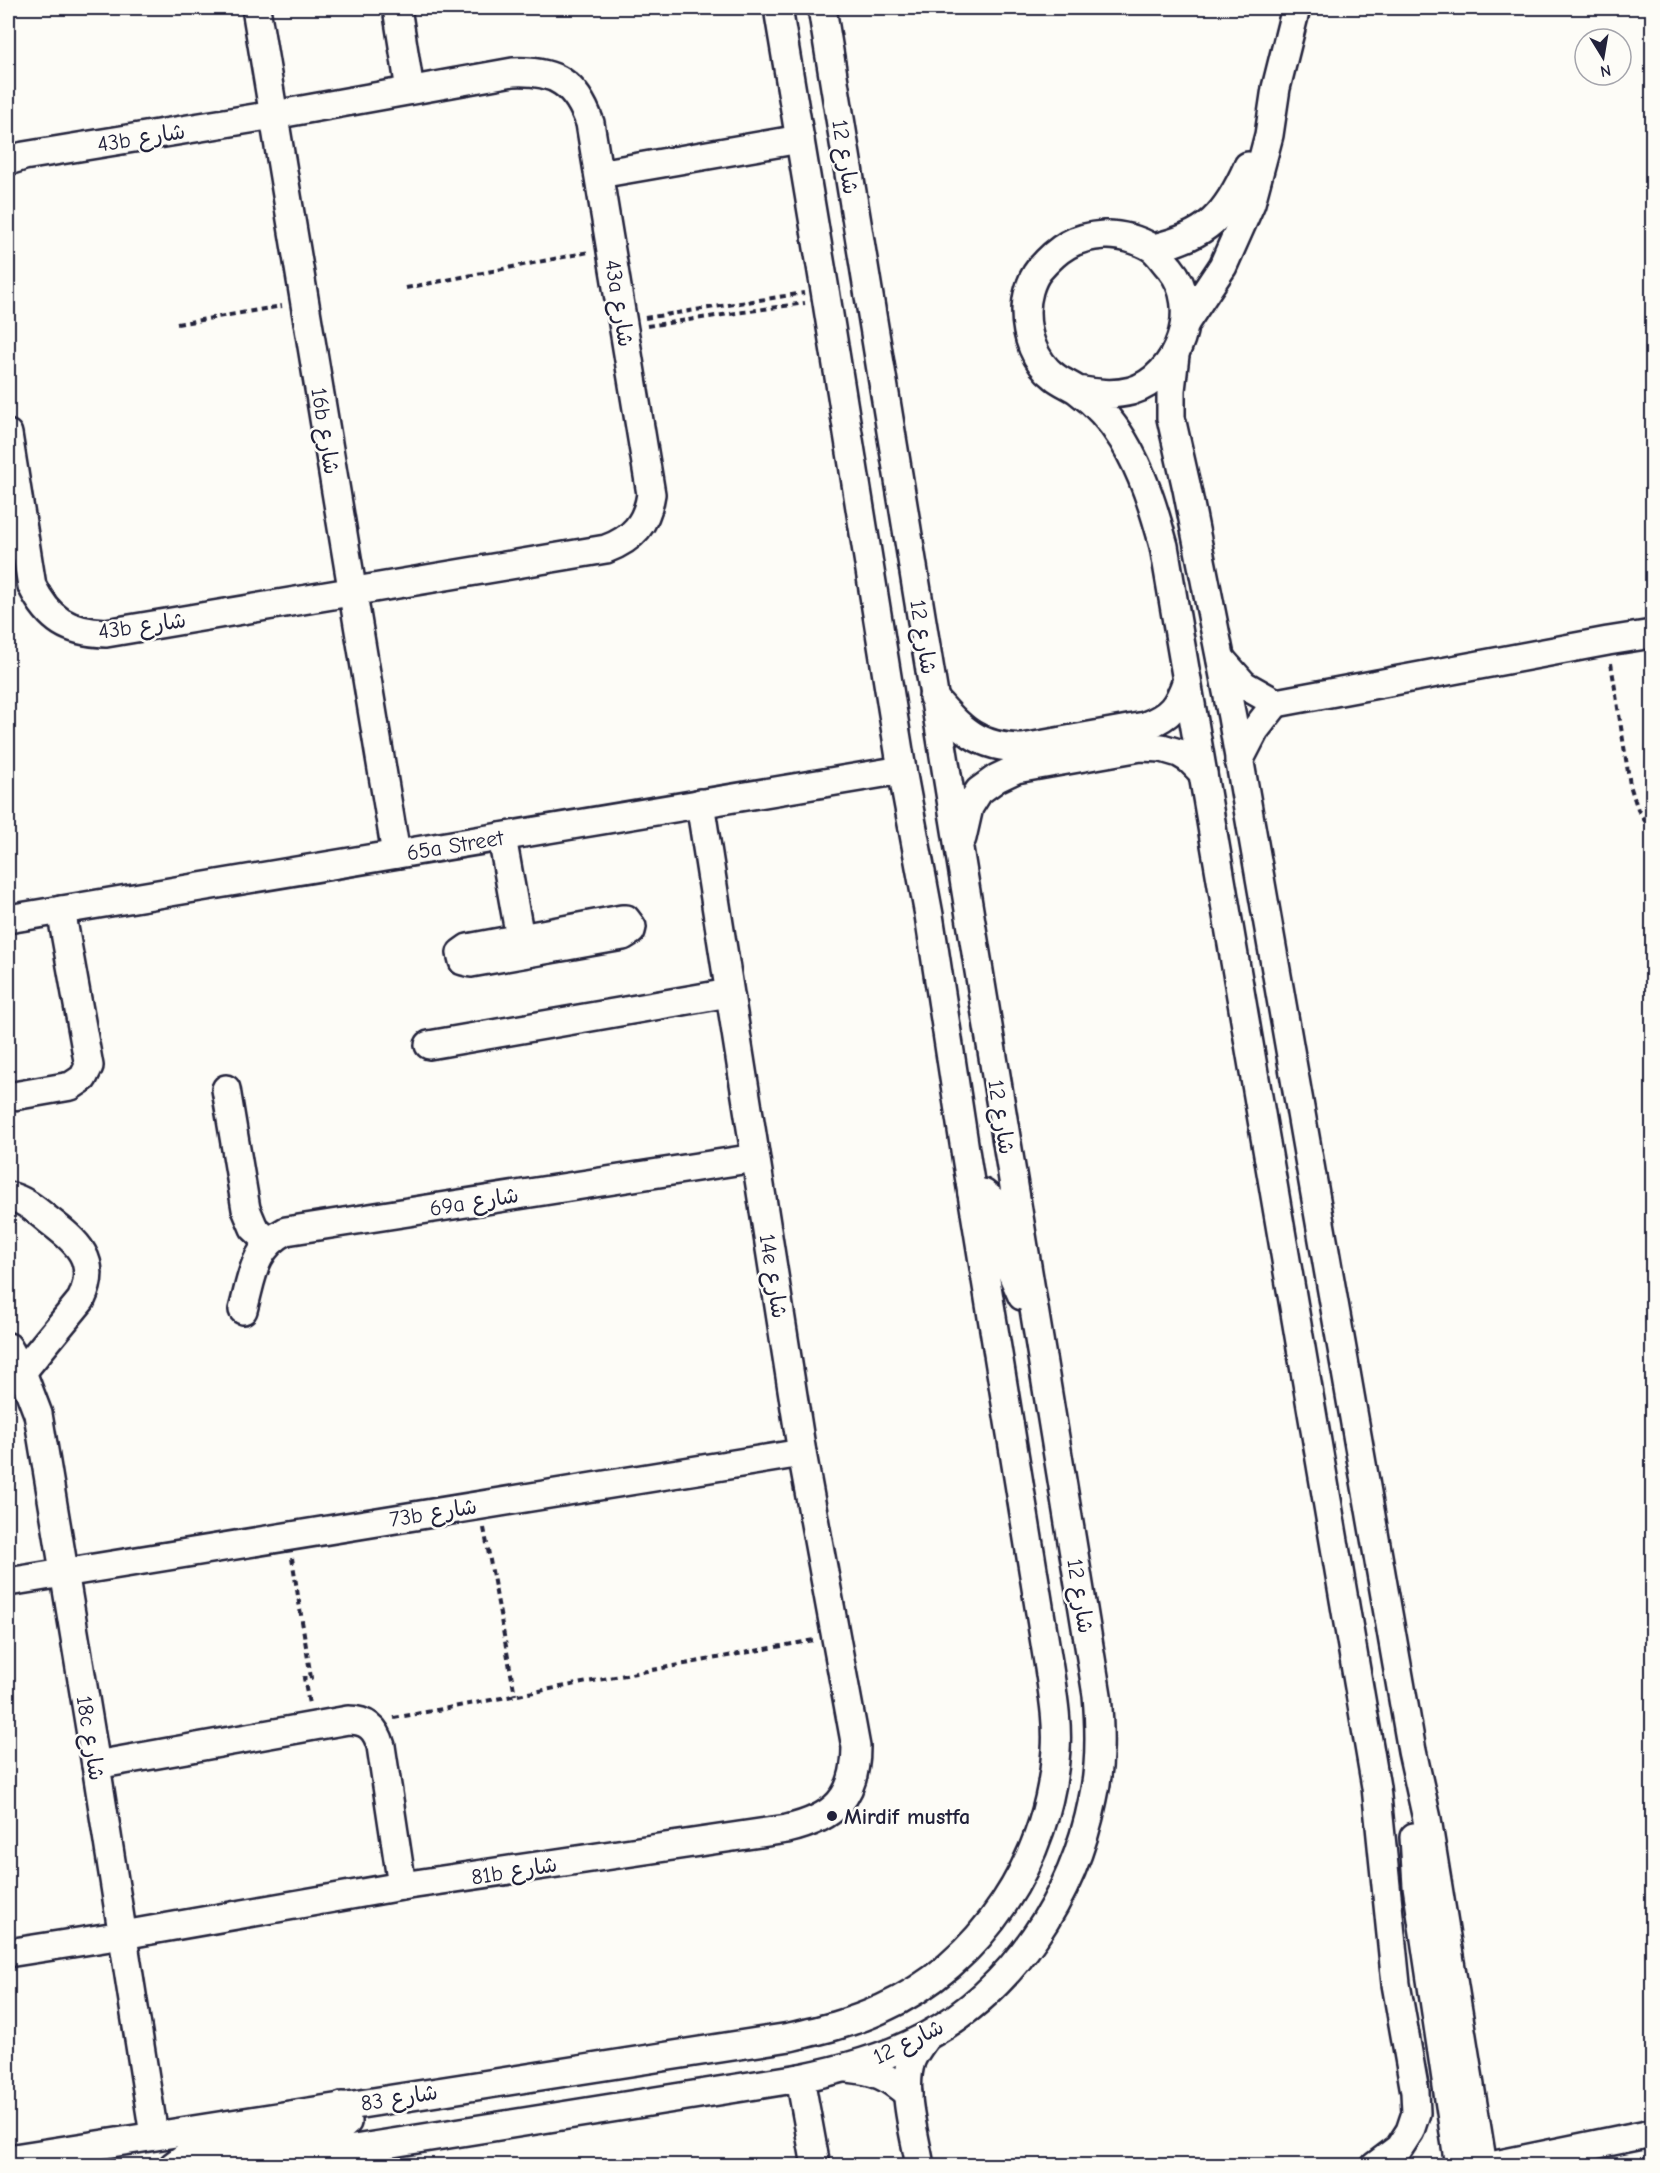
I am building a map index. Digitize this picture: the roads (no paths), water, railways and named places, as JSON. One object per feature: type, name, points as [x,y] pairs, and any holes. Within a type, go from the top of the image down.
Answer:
[{"type":"street","name":"16b شارع","points":[[256,8],[396,854]]},
{"type":"street","points":[[397,8],[410,90]]},
{"type":"street","name":"شارع 12","points":[[778,8],[902,770],[929,915],[1049,1668],[1056,1748],[1053,1781],[1036,1844],[1006,1902],[964,1952],[939,1974],[884,2008],[853,2021],[790,2037]]},
{"type":"street","name":"شارع 12","points":[[800,2078],[873,2060],[926,2037],[968,2008],[1011,1966],[1040,1929],[1078,1853],[1094,1798],[1100,1745],[1097,1695],[822,8]]},
{"type":"street","points":[[1296,8],[1276,88],[1269,135],[1251,203],[1223,266],[1185,322],[1174,355],[1171,418],[1239,760],[1412,1751],[1427,1819],[1483,2166]]},
{"type":"street","name":"43a شارع","points":[[274,115],[513,72],[534,71],[553,76],[570,87],[583,103],[590,123],[624,326],[651,494],[646,516],[633,535],[621,544],[606,549],[352,590]]},
{"type":"street","points":[[1153,248],[1178,243],[1201,231],[1221,214],[1236,194],[1276,88]]},
{"type":"street","name":"43b شارع","points":[[8,161],[24,156],[274,115]]},
{"type":"street","points":[[599,174],[800,139]]},
{"type":"street","points":[[1185,322],[1185,301],[1176,275],[1153,248],[1134,240],[1106,234],[1078,239],[1054,252],[1036,274],[1026,300],[1026,328],[1035,354],[1053,376],[1077,390],[1100,411],[1122,439],[1140,470],[1164,546],[1376,1787],[1396,1984],[1415,2092],[1416,2113],[1410,2132],[1399,2148],[1375,2166]]},
{"type":"street","points":[[1077,390],[1104,395],[1132,390],[1156,377],[1174,355]]},
{"type":"street","name":"43b شارع","points":[[8,434],[32,586],[40,603],[53,617],[69,627],[87,633],[106,633],[352,590]]},
{"type":"street","points":[[1220,657],[1244,685],[1276,703],[1653,634]]},
{"type":"street","points":[[933,697],[968,732],[987,743],[1004,748],[1023,748],[1145,726],[1162,719],[1174,709],[1187,680]]},
{"type":"street","points":[[1239,760],[1255,730],[1276,703]]},
{"type":"street","points":[[960,857],[963,827],[969,807],[979,791],[997,778],[1016,769],[1141,747],[1162,748],[1179,753],[1190,759],[1203,773]]},
{"type":"street","name":"65a Street","points":[[8,919],[902,770]]},
{"type":"street","name":"14e شارع","points":[[699,803],[802,1453],[856,1748]]},
{"type":"street","points":[[502,837],[520,938]]},
{"type":"street","points":[[8,1096],[71,1086],[83,1078],[89,1066],[61,910]]},
{"type":"street","points":[[929,915],[943,938],[953,964],[972,1066],[978,1072],[986,1075],[995,1073]]},
{"type":"street","points":[[622,919],[626,919],[632,927],[628,935],[471,963],[463,961],[461,957],[461,953],[468,948],[520,938],[622,919]]},
{"type":"street","points":[[429,1046],[729,993]]},
{"type":"street","points":[[226,1089],[246,1209],[254,1228],[269,1242],[255,1267],[243,1310]]},
{"type":"street","name":"69a شارع","points":[[269,1242],[295,1229],[755,1158]]},
{"type":"street","points":[[972,1193],[983,1193],[992,1200],[1011,1275],[1034,1311]]},
{"type":"street","points":[[8,1196],[30,1205],[73,1239],[80,1248],[88,1268],[86,1290],[81,1300],[22,1372]]},
{"type":"street","name":"18c شارع","points":[[8,1347],[22,1372],[38,1414],[154,2135]]},
{"type":"street","name":"73b شارع","points":[[8,1582],[802,1453]]},
{"type":"street","points":[[96,1765],[348,1719],[367,1723],[374,1729],[381,1746],[402,1887]]},
{"type":"street","name":"81b شارع","points":[[8,1953],[402,1887],[787,1829],[825,1816],[840,1804],[854,1777],[856,1748]]},
{"type":"street","points":[[1412,1751],[1410,1785],[1418,1886],[1460,2166]]},
{"type":"street","name":"شارع 83","points":[[8,2159],[790,2037]]},
{"type":"street","points":[[920,2166],[908,2094],[911,2060],[926,2037]]},
{"type":"street","points":[[846,2068],[870,2070],[889,2078],[908,2094]]},
{"type":"street","points":[[800,2078],[816,2166]]},
{"type":"street","name":"شارع 83","points":[[249,2166],[800,2078]]},
{"type":"street","points":[[173,2166],[188,2155],[338,2130],[347,2122],[346,2110],[342,2106]]},
{"type":"street","points":[[1490,2166],[1653,2133]]},
{"type":"place","name":"Mirdif mustfa","points":[[832,1816]]}]
